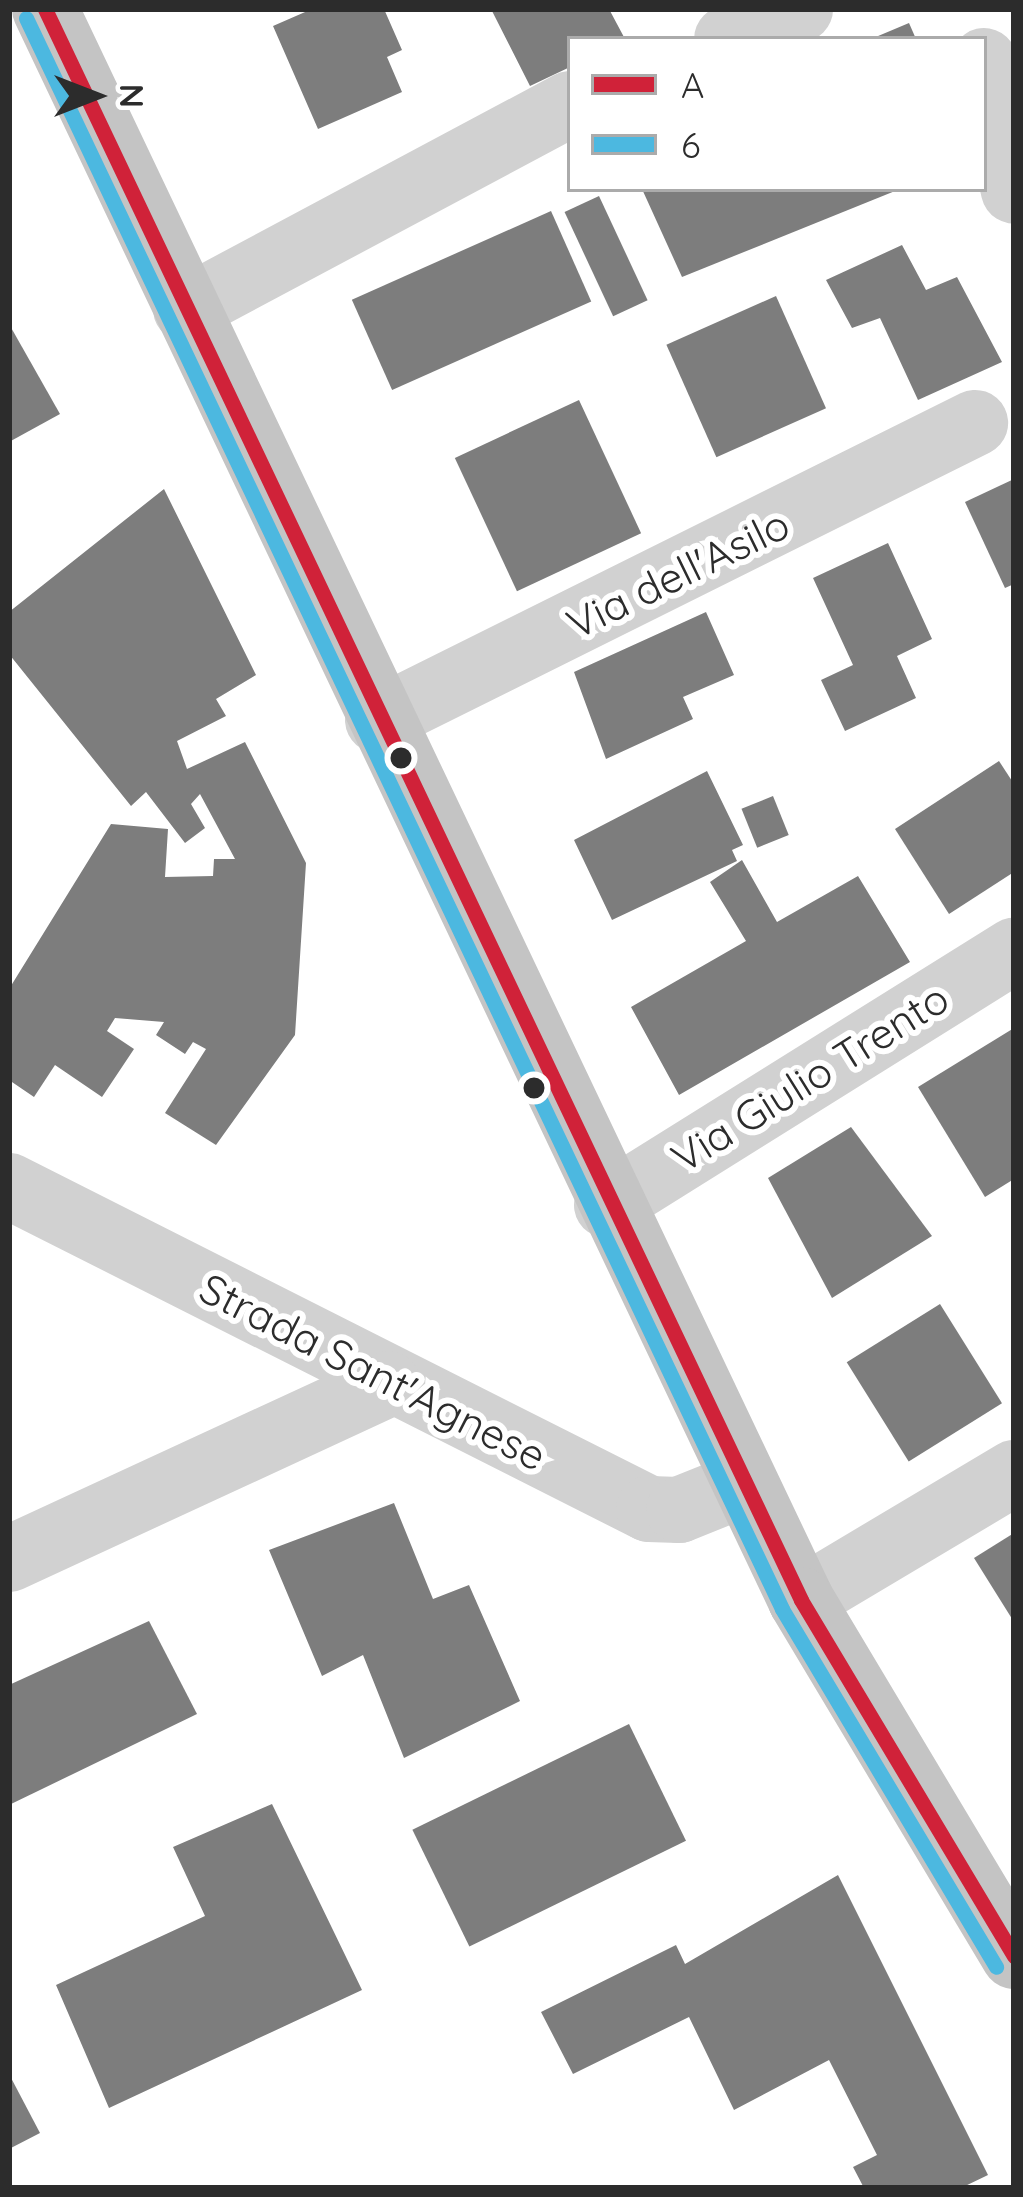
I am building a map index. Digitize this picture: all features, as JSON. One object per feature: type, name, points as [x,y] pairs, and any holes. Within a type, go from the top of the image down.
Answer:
[{"type":"main road","points":[[45,9],[607,1205],[801,1600],[1014,1956]]},
{"type":"street","points":[[734,36],[800,9]]},
{"type":"street","points":[[987,74],[1014,191]]},
{"type":"street","points":[[186,309],[567,106]]},
{"type":"street","name":"Via dell'Asilo","points":[[379,720],[975,424]]},
{"type":"street","name":"Via Giulio Trento","points":[[607,1205],[1014,951]]},
{"type":"street","name":"Strada Sant'Agnese","points":[[9,1186],[388,1384],[649,1509],[744,1484]]},
{"type":"street","points":[[9,1559],[388,1384]]},
{"type":"street","points":[[801,1600],[1014,1473]]},
{"type":"building","points":[[312,9],[384,9],[402,50],[387,57],[402,92],[318,129],[273,26]]},
{"type":"building","points":[[491,9],[609,9],[623,36],[567,36],[567,68],[530,86]]},
{"type":"building","points":[[909,23],[915,36],[878,36]]},
{"type":"building","points":[[643,192],[893,192],[682,277]]},
{"type":"building","points":[[599,196],[648,300],[613,316],[565,212]]},
{"type":"building","points":[[551,211],[591,301],[392,390],[352,300]]},
{"type":"building","points":[[902,245],[926,290],[957,277],[1002,362],[918,400],[880,318],[852,328],[826,280]]},
{"type":"building","points":[[776,296],[826,408],[716,457],[666,345]]},
{"type":"building","points":[[9,324],[60,414],[9,442]]},
{"type":"building","points":[[579,400],[641,533],[517,591],[455,458]]},
{"type":"building","points":[[1014,479],[1014,584],[1005,588],[965,502]]},
{"type":"building","points":[[164,489],[256,675],[216,699],[226,716],[177,741],[187,769],[245,742],[306,863],[295,1035],[216,1145],[165,1113],[206,1049],[193,1042],[185,1054],[156,1035],[164,1022],[115,1018],[107,1031],[134,1049],[102,1097],[55,1065],[34,1097],[9,1080],[9,989],[111,824],[168,829],[165,877],[213,876],[214,859],[235,859],[200,794],[191,804],[205,828],[185,843],[146,792],[131,806],[9,654],[9,612]]},
{"type":"building","points":[[888,543],[932,639],[897,656],[916,698],[845,731],[821,680],[853,665],[813,578]]},
{"type":"building","points":[[706,612],[734,675],[683,697],[693,719],[606,759],[574,672]]},
{"type":"building","points":[[999,761],[1014,784],[1014,872],[949,914],[895,829]]},
{"type":"building","points":[[707,771],[743,845],[732,850],[737,861],[612,920],[574,840]]},
{"type":"building","points":[[773,796],[789,835],[757,848],[741,809]]},
{"type":"building","points":[[742,860],[777,922],[858,876],[910,962],[679,1095],[631,1007],[746,941],[710,882]]},
{"type":"building","points":[[1014,1028],[1014,1179],[985,1197],[918,1087]]},
{"type":"building","points":[[851,1127],[932,1236],[832,1298],[768,1178]]},
{"type":"building","points":[[940,1304],[1002,1403],[909,1462],[847,1362]]},
{"type":"building","points":[[394,1503],[433,1599],[469,1585],[520,1701],[404,1758],[363,1655],[322,1676],[269,1550]]},
{"type":"building","points":[[1014,1533],[1014,1622],[974,1558]]},
{"type":"building","points":[[149,1621],[197,1714],[9,1805],[9,1685]]},
{"type":"building","points":[[629,1724],[686,1841],[469,1946],[412,1830]]},
{"type":"building","points":[[272,1804],[362,1990],[109,2108],[56,1985],[205,1916],[173,1847]]},
{"type":"building","points":[[838,1875],[988,2175],[961,2188],[864,2188],[853,2167],[877,2155],[829,2060],[734,2110],[689,2017],[573,2074],[541,2012],[676,1945],[685,1964]]},
{"type":"building","points":[[9,2074],[40,2133],[9,2149]]},
{"type":"transit line","name":"A","points":[[45,9],[801,1600],[1014,1956]]},
{"type":"transit line","name":"6","points":[[26,18],[782,1609],[996,1967]]}]
